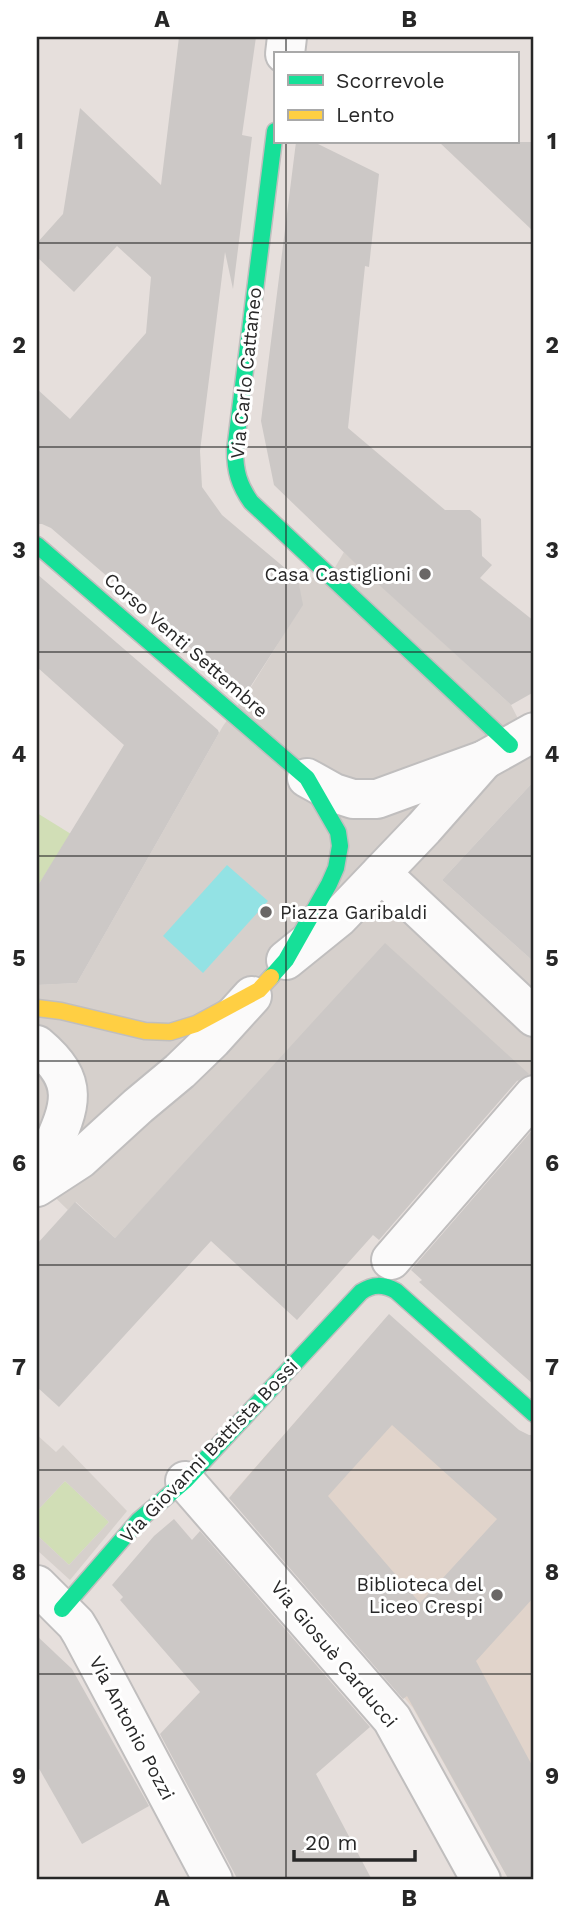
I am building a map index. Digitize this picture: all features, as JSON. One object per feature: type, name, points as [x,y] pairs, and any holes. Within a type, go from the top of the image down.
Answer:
[{"type":"street","name":"Via Carlo Cattaneo","points":[[274,139],[235,450],[234,464],[238,481],[251,502],[509,746]]},
{"type":"street","name":"Corso Venti Settembre","points":[[37,545],[307,778],[338,832],[340,846],[336,868],[329,884],[286,960],[258,990],[196,1024],[170,1032],[145,1031],[37,1008]]},
{"type":"street","points":[[307,778],[334,793],[353,799],[377,799],[509,746]]},
{"type":"street","points":[[286,960],[338,918],[509,746]]},
{"type":"street","points":[[381,873],[534,1017]]},
{"type":"street","points":[[38,1185],[80,1159],[180,1071],[258,990]]},
{"type":"street","points":[[37,1045],[56,1063],[68,1090],[66,1116],[38,1185]]},
{"type":"street","points":[[534,1095],[394,1275],[534,1414]]},
{"type":"street","name":"Via Giovanni Battista Bossi","points":[[49,1597],[185,1481],[361,1292],[379,1284],[389,1286],[394,1275]]},
{"type":"street","name":"Via Giosuè Carducci","points":[[185,1481],[392,1719],[481,1880]]},
{"type":"street","name":"Via Antonio Pozzi","points":[[49,1597],[76,1624],[82,1634],[213,1880]]},
{"type":"shaded area","name":"Piazza Garibaldi","points":[[344,552],[511,705],[534,750],[534,781],[442,880],[534,962],[534,1095],[514,1077],[222,1123],[115,1238],[76,1202],[68,1210],[37,1180],[37,985],[77,983],[223,726],[251,687],[302,605],[298,579],[330,576]]},
{"type":"shaded area","points":[[387,1317],[534,1448],[534,1880],[509,1880],[413,1708],[232,1494]]},
{"type":"shaded area","points":[[37,1435],[56,1452],[63,1445],[127,1511],[70,1580],[37,1550],[37,1535],[69,1565],[109,1522],[65,1481],[37,1511]]},
{"type":"green space","points":[[37,813],[71,834],[37,887]]},
{"type":"green space","points":[[65,1481],[109,1522],[69,1565],[37,1535],[37,1511]]},
{"type":"water","points":[[227,865],[268,901],[203,973],[163,936]]},
{"type":"building","points":[[179,37],[256,37],[242,135],[252,137],[233,289],[225,252],[200,451],[202,487],[222,515],[298,579],[303,605],[245,695],[51,528],[37,524],[37,389],[70,419],[146,333],[151,277],[117,246],[74,292],[37,257],[37,243],[63,214],[80,108],[161,185]]},
{"type":"building","points":[[534,142],[534,232],[441,144]]},
{"type":"building","points":[[296,144],[318,144],[379,174],[369,267],[365,266],[348,428],[445,510],[470,510],[481,519],[482,556],[492,565],[480,578],[534,621],[534,692],[511,705],[274,485],[261,421]]},
{"type":"building","points":[[37,574],[219,733],[77,983],[37,985],[37,887],[124,745],[37,667]]},
{"type":"building","points":[[534,781],[534,962],[442,880]]},
{"type":"building","points":[[385,943],[529,1074],[517,1081],[379,1240],[373,1235],[297,1320],[211,1241],[59,1407],[37,1387],[37,1244],[75,1202],[115,1238]]},
{"type":"building","points":[[534,1128],[534,1385],[419,1282],[422,1280],[411,1270]]},
{"type":"building","points":[[389,1314],[519,1430],[534,1435],[534,1597],[476,1661],[534,1769],[534,1880],[509,1880],[407,1696],[403,1699],[229,1498]],"holes":[[[392,1425],[497,1519],[420,1603],[328,1496]]]},
{"type":"building","points":[[174,1519],[192,1540],[200,1531],[370,1727],[316,1774],[372,1880],[238,1880],[160,1734],[200,1692],[120,1600],[123,1597],[112,1585],[154,1536]]},
{"type":"building","points":[[37,1636],[72,1669],[149,1806],[82,1844],[37,1765]]},
{"type":"traffic: fast","points":[[274,139],[235,450],[237,471],[243,490],[251,502],[510,745]]},
{"type":"traffic: fast","points":[[37,545],[307,778],[338,832],[340,846],[336,868],[329,884],[286,960],[271,977]]},
{"type":"traffic: fast","points":[[62,1609],[139,1520],[185,1481],[361,1292],[370,1287],[382,1286],[396,1291],[534,1414]]},
{"type":"traffic: slow","points":[[37,1008],[145,1031],[170,1032],[196,1024],[259,990],[271,977]]},
{"type":"place","name":"Casa Castiglioni","points":[[425,574]]},
{"type":"place","name":"Piazza Garibaldi","points":[[266,912]]},
{"type":"place","name":"Biblioteca del Liceo Crespi","points":[[497,1595]]}]
